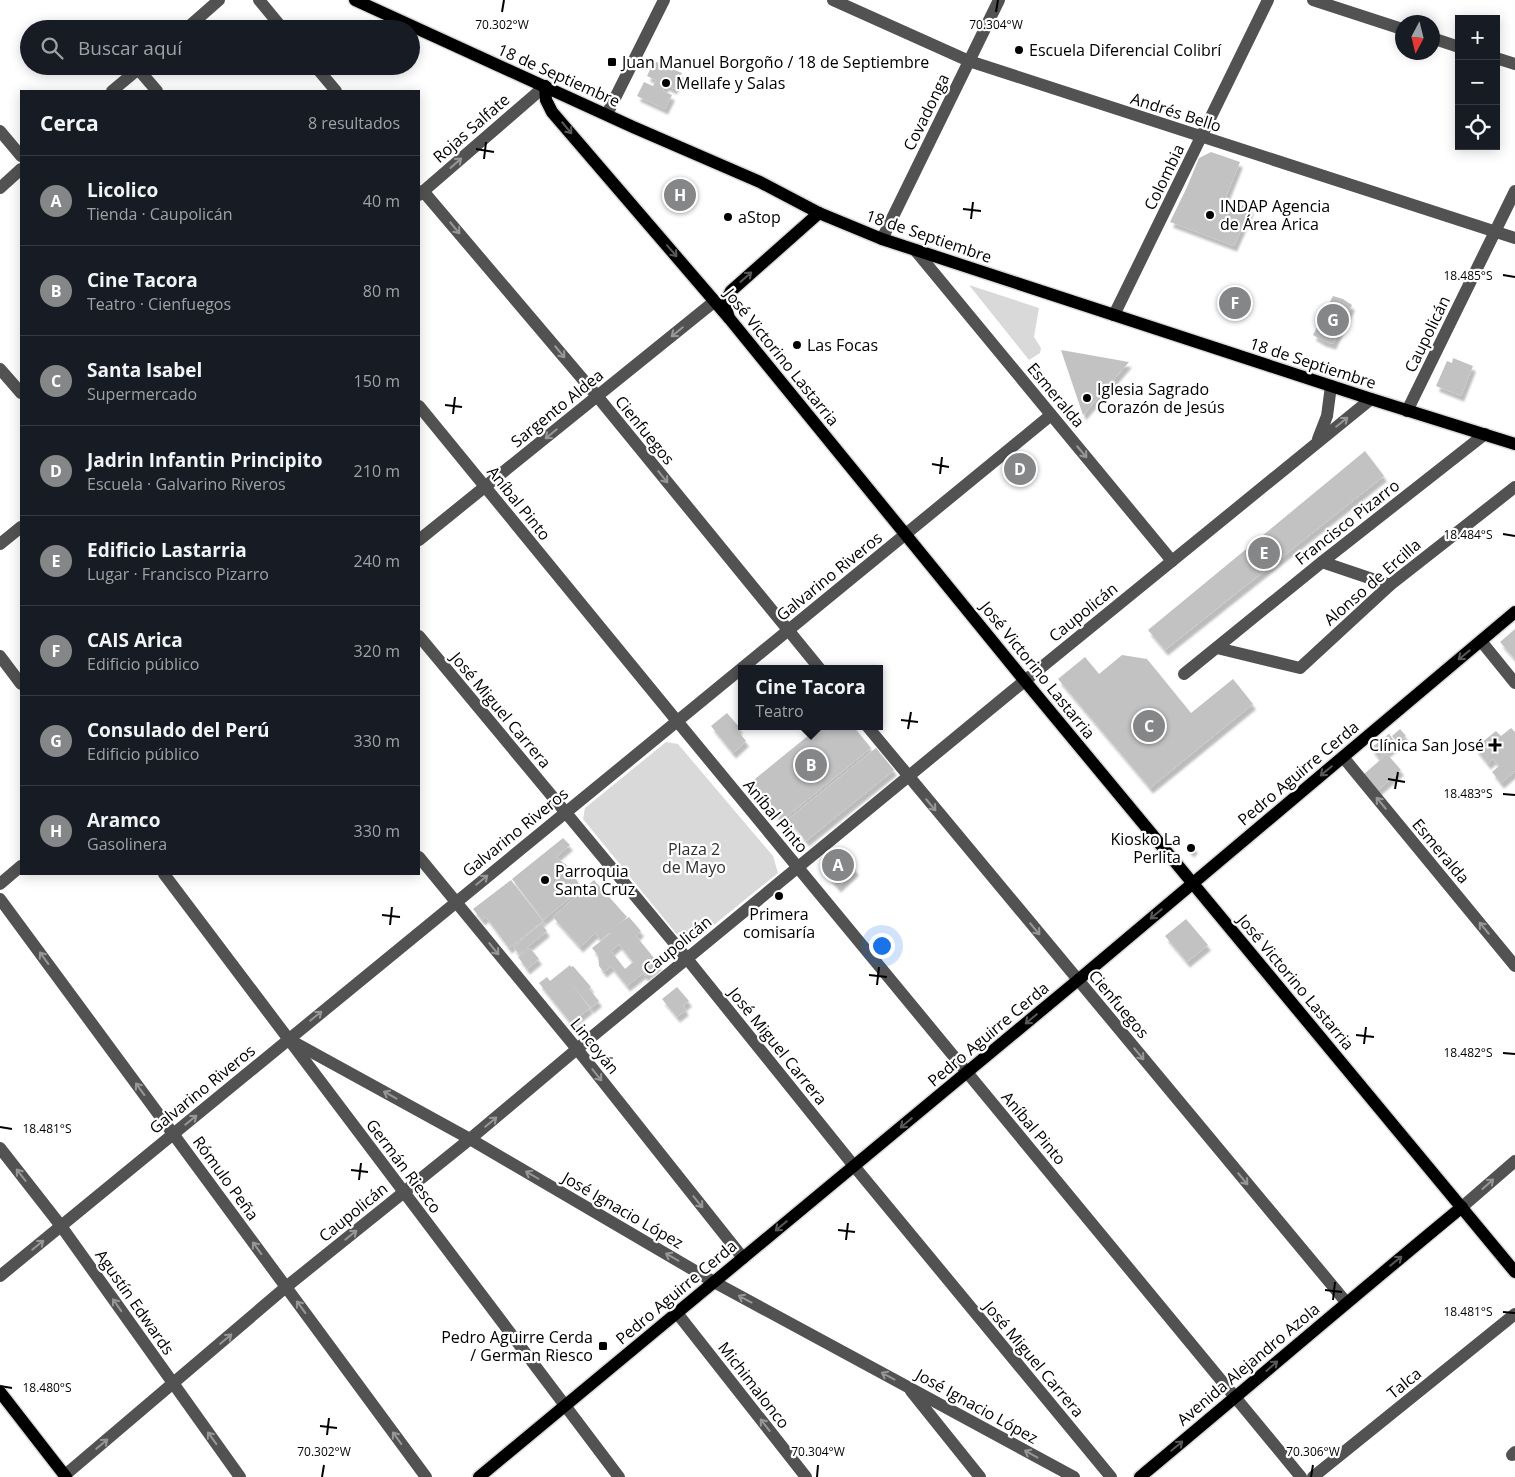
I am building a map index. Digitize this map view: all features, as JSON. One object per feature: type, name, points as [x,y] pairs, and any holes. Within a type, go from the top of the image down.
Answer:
[{"type":"main road","name":"18 de Septiembre","points":[[355,0],[399,20]]},
{"type":"main road","name":"18 de Septiembre","points":[[420,29],[760,182],[819,214],[882,239],[1407,411],[1515,444]]},
{"type":"main road","name":"José Victorino Lastarria","points":[[545,86],[546,100],[552,112],[715,301],[1025,680],[1515,1272]]},
{"type":"main road","points":[[729,318],[726,307],[734,287],[819,214]]},
{"type":"main road","name":"Pedro Aguirre Cerda","points":[[479,1477],[1078,980],[1515,612]]},
{"type":"main road","name":"Avenida Alejandro Azola","points":[[1140,1477],[1236,1398],[1346,1302],[1462,1207]]},
{"type":"main road","points":[[0,1392],[65,1476]]},
{"type":"street","points":[[196,20],[219,0]]},
{"type":"street","points":[[259,0],[276,20]]},
{"type":"street","points":[[607,114],[664,0]]},
{"type":"street","name":"Andrés Bello","points":[[833,0],[969,62],[1515,238]]},
{"type":"street","name":"Covadonga","points":[[882,239],[999,0]]},
{"type":"street","name":"Colombia","points":[[1114,315],[1268,0]]},
{"type":"street","points":[[1313,0],[1395,27]]},
{"type":"street","points":[[1440,40],[1455,45]]},
{"type":"street","points":[[1500,59],[1515,64]]},
{"type":"street","points":[[113,90],[131,75]]},
{"type":"street","points":[[145,75],[156,90]]},
{"type":"street","points":[[323,75],[335,90]]},
{"type":"street","name":"Rojas Salfate","points":[[421,192],[545,86]]},
{"type":"street","points":[[0,130],[20,155]]},
{"type":"street","points":[[0,188],[20,171]]},
{"type":"street","name":"Caupolicán","points":[[1407,411],[1515,191]]},
{"type":"street","name":"Cienfuegos","points":[[421,192],[597,396],[817,665]]},
{"type":"street","name":"Esmeralda","points":[[915,250],[1172,561]]},
{"type":"street","name":"Sargento Aldea","points":[[420,539],[715,301]]},
{"type":"street","points":[[0,369],[20,392]]},
{"type":"street","name":"Caupolicán","points":[[1314,445],[1320,437],[1325,424],[1331,386]]},
{"type":"street","name":"Caupolicán","points":[[65,1476],[286,1287],[470,1139],[1025,680],[1371,399]]},
{"type":"street","name":"Aníbal Pinto","points":[[420,407],[1301,1477]]},
{"type":"street","name":"Galvarino Riveros","points":[[745,665],[1051,414]]},
{"type":"street","name":"Francisco Pizarro","points":[[1184,674],[1322,562],[1485,434]]},
{"type":"street","name":"Alonso de Ercilla","points":[[1217,648],[1300,668],[1390,586],[1515,486]]},
{"type":"street","points":[[0,544],[20,527]]},
{"type":"street","points":[[1322,562],[1390,586]]},
{"type":"street","name":"José Miguel Carrera","points":[[420,637],[687,958],[854,1166],[1111,1477]]},
{"type":"street","points":[[1481,641],[1515,683]]},
{"type":"street","points":[[0,656],[20,683]]},
{"type":"street","name":"Galvarino Riveros","points":[[0,1276],[738,671]]},
{"type":"street","name":"Cienfuegos","points":[[870,730],[1346,1302]]},
{"type":"street","name":"Esmeralda","points":[[1343,757],[1515,966]]},
{"type":"street","name":"Lincoyán","points":[[420,858],[577,1049],[743,1258]]},
{"type":"street","points":[[0,884],[20,867]]},
{"type":"street","name":"Germán Riesco","points":[[165,875],[619,1477]]},
{"type":"street","name":"Rómulo Peña","points":[[0,899],[426,1477]]},
{"type":"street","name":"José Ignacio López","points":[[288,1039],[470,1139],[714,1282],[1074,1477]]},
{"type":"street","name":"Agustín Edwards","points":[[0,1148],[61,1226],[240,1477]]},
{"type":"street","name":"Avenida Alejandro Azola","points":[[1462,1207],[1515,1161]]},
{"type":"street","name":"Michimalonco","points":[[677,1313],[806,1477]]},
{"type":"street","name":"Talca","points":[[1313,1477],[1515,1314]]},
{"type":"street","points":[[908,1387],[980,1477]]},
{"type":"green space","points":[[969,285],[1039,308],[1034,337],[1041,348],[1040,353],[1029,360]]},
{"type":"green space","name":"Plaza 2 de Mayo","points":[[666,742],[678,744],[773,856],[778,873],[694,941],[679,937],[583,819],[585,808]]},
{"type":"building","name":"Mellafe y Salas","points":[[654,61],[682,73],[674,89],[666,85],[663,91],[672,95],[665,109],[637,96],[644,82],[653,86],[656,80],[647,76]]},
{"type":"building","name":"INDAP Agencia de Área Arica","points":[[1211,152],[1240,162],[1225,199],[1251,208],[1234,246],[1170,222],[1199,158]]},
{"type":"building","points":[[1333,296],[1343,299],[1352,305],[1333,344],[1313,335]]},
{"type":"building","name":"Iglesia Sagrado Corazón de Jesús","points":[[1061,350],[1129,362],[1083,415]]},
{"type":"building","points":[[1453,358],[1473,366],[1461,396],[1436,386],[1447,361],[1452,363]]},
{"type":"building","points":[[1365,451],[1384,476],[1165,650],[1148,630]]},
{"type":"building","points":[[1515,629],[1515,659],[1500,642]]},
{"type":"building","points":[[1122,655],[1147,659],[1191,713],[1233,679],[1253,704],[1150,788],[1058,679],[1085,657],[1099,674]]},
{"type":"building","points":[[727,713],[738,726],[737,730],[746,741],[733,753],[711,726]]},
{"type":"building","points":[[1511,728],[1515,732],[1515,771],[1501,783],[1492,772],[1499,766],[1493,759],[1488,764],[1475,748],[1496,731],[1501,736]]},
{"type":"building","points":[[1400,729],[1406,736],[1398,743],[1392,736]]},
{"type":"building","points":[[815,730],[856,730],[871,748],[781,821],[750,783]]},
{"type":"building","points":[[1389,734],[1397,744],[1379,758],[1371,748]]},
{"type":"building","points":[[876,748],[894,770],[806,841],[788,819]]},
{"type":"building","points":[[1387,754],[1401,770],[1378,790],[1364,774]]},
{"type":"building","name":"Parroquia Santa Cruz","points":[[563,838],[570,845],[556,857],[569,867],[582,888],[543,920],[512,879]]},
{"type":"building","name":"Kiosko La Perlita","points":[[1191,843],[1195,848],[1191,852],[1187,848]]},
{"type":"building","points":[[838,849],[856,870],[838,887],[823,870],[825,860]]},
{"type":"building","points":[[511,880],[543,921],[509,948],[486,917],[482,920],[473,909]]},
{"type":"building","points":[[594,880],[627,917],[618,925],[629,917],[641,931],[636,936],[659,964],[645,976],[643,973],[627,986],[611,966],[604,972],[599,966],[598,955],[592,948],[609,933],[601,940],[595,933],[580,947],[553,917]],"holes":[[[619,944],[633,962],[625,969],[611,951]]]},
{"type":"building","points":[[1186,919],[1208,945],[1187,962],[1165,936]]},
{"type":"building","points":[[541,924],[547,931],[519,954],[513,947]]},
{"type":"building","points":[[530,948],[539,959],[527,969],[518,957]]},
{"type":"building","points":[[570,965],[591,987],[589,989],[599,1001],[591,1008],[569,981],[590,1008],[571,1023],[539,983],[547,977],[550,981]]},
{"type":"building","points":[[677,987],[689,1001],[683,1006],[686,1010],[677,1017],[662,999]]},
{"type":"place","name":"Escuela Diferencial Colibrí","points":[[1019,50]]},
{"type":"place","name":"Juan Manuel Borgoño / 18 de Septiembre","points":[[612,62]]},
{"type":"place","name":"Mellafe y Salas","points":[[666,83]]},
{"type":"place","name":"Aramco","points":[[680,195]]},
{"type":"place","name":"INDAP Agencia de Área Arica","points":[[1210,215]]},
{"type":"place","name":"aStop","points":[[728,217]]},
{"type":"place","name":"CAIS Arica","points":[[1235,303]]},
{"type":"place","name":"Consulado del Perú","points":[[1333,320]]},
{"type":"place","name":"Las Focas","points":[[797,345]]},
{"type":"place","name":"Iglesia Sagrado Corazón de Jesús","points":[[1087,398]]},
{"type":"place","name":"Jadrin Infantin Principito","points":[[1020,469]]},
{"type":"place","name":"Edificio Lastarria","points":[[1264,553]]},
{"type":"place","name":"Santa Isabel","points":[[1149,726]]},
{"type":"place","name":"Clínica San José","points":[[1495,745]]},
{"type":"place","name":"Cine Tacora","points":[[811,765]]},
{"type":"place","name":"Kiosko La Perlita","points":[[1191,848]]},
{"type":"place","name":"Licolico","points":[[838,865]]},
{"type":"place","name":"Parroquia Santa Cruz","points":[[545,880]]},
{"type":"place","name":"Primera comisaría","points":[[779,896]]},
{"type":"place","name":"Pedro Aguirre Cerda / German Riesco","points":[[603,1346]]}]
